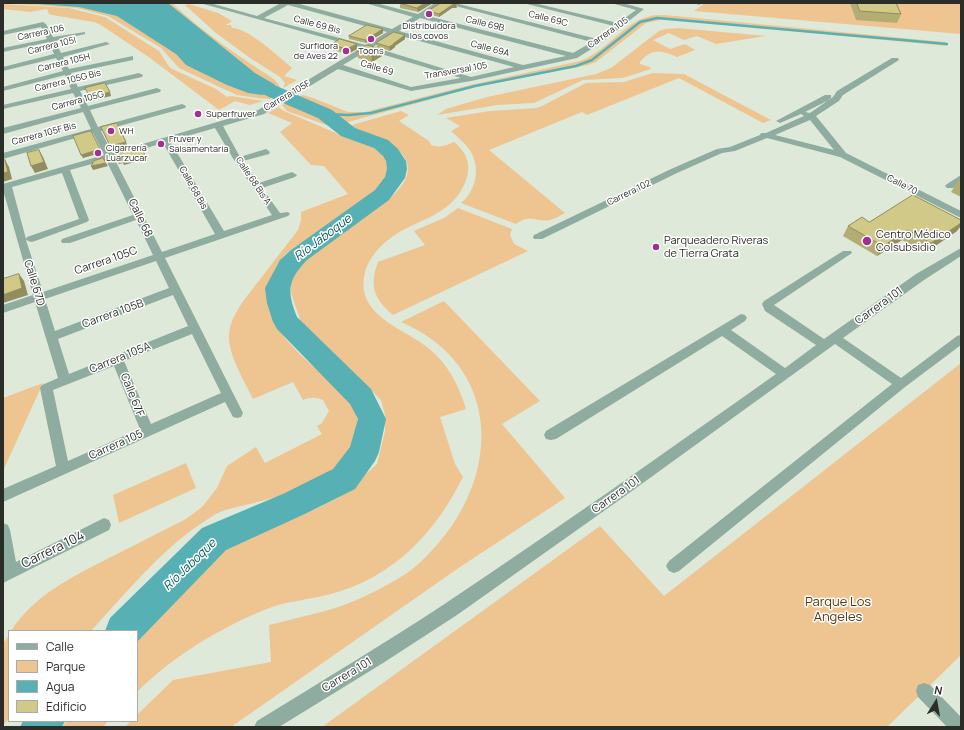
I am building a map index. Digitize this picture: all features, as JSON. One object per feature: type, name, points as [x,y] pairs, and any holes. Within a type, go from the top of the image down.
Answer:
[{"type":"street","name":"Calle 69 Bis","points":[[203,3],[368,48],[471,79]]},
{"type":"street","points":[[258,18],[288,3]]},
{"type":"street","name":"Calle 69A","points":[[288,3],[523,67]]},
{"type":"street","name":"Calle 69B","points":[[368,3],[574,56]]},
{"type":"street","name":"Carrera 105F","points":[[5,186],[218,125],[265,109],[440,3]]},
{"type":"street","name":"Calle 69C","points":[[447,3],[598,41]]},
{"type":"street","points":[[526,3],[619,25]]},
{"type":"street","points":[[614,3],[632,5]]},
{"type":"street","name":"Carrera 105","points":[[574,56],[598,41],[641,9],[632,5]]},
{"type":"street","name":"Calle 68","points":[[3,33],[42,24],[237,413]]},
{"type":"street","name":"Carrera 106","points":[[3,50],[83,33]]},
{"type":"street","name":"Carrera 105I","points":[[3,69],[58,54],[106,44]]},
{"type":"street","name":"Transversal 105","points":[[411,89],[471,79],[574,56]]},
{"type":"street","name":"Carrera 105H","points":[[3,89],[66,72],[130,58]]},
{"type":"street","name":"Carrera 102","points":[[720,152],[729,145],[829,96],[840,93],[895,60]]},
{"type":"street","name":"Calle 69","points":[[337,66],[411,89]]},
{"type":"street","name":"Carrera 105G Bis","points":[[3,107],[139,74]]},
{"type":"street","name":"Carrera 105G","points":[[3,130],[157,90]]},
{"type":"street","name":"Carrera 102","points":[[538,237],[674,171],[720,152],[766,136],[811,116],[836,99],[840,93]]},
{"type":"street","name":"Carrera 105F Bis","points":[[3,156],[182,106]]},
{"type":"street","name":"Calle 70","points":[[800,111],[811,116],[843,155]]},
{"type":"street","name":"Calle 68 Bis A","points":[[218,125],[238,160],[281,215]]},
{"type":"street","name":"Calle 70","points":[[757,132],[766,136],[843,155],[961,215]]},
{"type":"street","name":"Calle 68 Bis","points":[[165,140],[221,235]]},
{"type":"street","points":[[238,160],[266,152]]},
{"type":"street","points":[[32,239],[84,220],[65,169]]},
{"type":"street","points":[[258,186],[292,175]]},
{"type":"street","points":[[950,186],[961,178]]},
{"type":"street","name":"Calle 67D","points":[[5,186],[38,297],[65,380]]},
{"type":"street","name":"Carrera 105C","points":[[3,309],[281,215]]},
{"type":"street","points":[[66,241],[139,216]]},
{"type":"street","name":"Carrera 101","points":[[263,727],[377,657],[451,609],[620,492],[920,277],[961,250]]},
{"type":"street","points":[[847,252],[768,304],[769,308],[901,384]]},
{"type":"street","name":"Carrera 105B","points":[[51,337],[176,290]]},
{"type":"street","points":[[551,435],[741,318]]},
{"type":"street","name":"Carrera 105A","points":[[64,469],[46,388],[195,328]]},
{"type":"street","points":[[722,330],[785,374]]},
{"type":"street","points":[[674,566],[901,384],[961,339]]},
{"type":"street","name":"Calle 67F","points":[[117,359],[147,431]]},
{"type":"street","name":"Carrera 105","points":[[3,496],[228,395]]},
{"type":"street","name":"Carrera 104","points":[[7,573],[104,525]]},
{"type":"street","points":[[3,530],[7,573]]},
{"type":"street","points":[[924,691],[959,727]]},
{"type":"green space","points":[[3,3],[172,3],[221,43],[274,79],[279,85],[281,92],[270,99],[237,95],[179,68],[161,48],[108,16],[77,8]]},
{"type":"green space","points":[[705,3],[961,3],[961,34],[694,11]]},
{"type":"green space","points":[[3,4],[69,8],[105,17],[159,51],[170,68],[216,89],[227,97],[231,96],[263,101],[250,105],[235,101],[219,110],[150,58],[101,25],[94,22],[52,15],[49,14],[47,9],[30,12],[3,9]]},
{"type":"green space","points":[[189,4],[218,13],[232,21],[226,25],[231,25],[232,28],[239,29],[254,37],[271,50],[292,68],[284,76],[297,80],[283,88],[285,83],[280,77],[250,58],[216,33],[185,5]]},
{"type":"green space","points":[[656,15],[945,42],[947,46],[665,19],[646,23],[596,62],[588,65],[476,87],[348,122],[347,126],[351,129],[376,139],[392,149],[397,156],[399,164],[397,176],[382,195],[295,258],[284,278],[282,292],[288,307],[297,322],[366,390],[377,403],[381,423],[376,455],[359,476],[232,535],[217,545],[191,567],[133,630],[114,630],[184,555],[208,532],[230,520],[345,471],[362,455],[370,419],[361,398],[286,325],[272,300],[273,285],[281,266],[292,254],[321,231],[294,248],[281,260],[271,280],[268,296],[270,311],[276,325],[285,338],[308,362],[340,391],[348,400],[357,416],[358,426],[355,438],[348,453],[339,464],[327,474],[313,482],[282,495],[225,510],[198,526],[149,568],[92,630],[12,630],[20,618],[31,607],[55,588],[81,572],[186,519],[202,507],[217,488],[227,466],[256,447],[265,463],[322,434],[317,426],[322,423],[329,411],[323,400],[308,398],[303,400],[293,382],[253,399],[237,367],[229,342],[232,321],[236,312],[298,230],[301,220],[301,212],[348,194],[324,166],[311,165],[280,132],[292,123],[268,113],[278,107],[284,111],[343,136],[370,145],[385,157],[388,166],[385,178],[378,188],[383,183],[389,172],[390,162],[385,151],[371,141],[287,111],[282,105],[303,95],[348,112],[365,112],[466,86],[580,61],[597,52],[638,21],[649,16]],"holes":[[[378,188],[362,202],[340,218]]]},
{"type":"green space","points":[[678,28],[766,36],[716,44],[697,36],[684,40],[669,33],[653,40],[670,49],[685,44],[695,50],[677,57],[666,53],[653,52],[644,57],[640,62],[640,64],[650,67],[651,69],[623,78],[583,80],[534,103],[497,105],[437,115],[446,109],[487,97],[596,74],[611,68],[659,31]]},
{"type":"green space","points":[[653,73],[684,74],[771,120],[763,123],[679,78],[587,115],[582,112],[489,150],[565,213],[546,221],[526,219],[516,224],[461,203],[474,185],[476,178],[475,163],[469,149],[451,131],[460,126],[446,118],[490,111],[536,108],[586,83],[624,82]]},
{"type":"green space","points":[[401,111],[409,115],[399,121],[429,141],[431,145],[442,146],[454,142],[459,146],[467,161],[468,175],[458,195],[442,210],[402,231],[379,248],[372,257],[365,272],[364,288],[368,302],[376,313],[427,347],[447,367],[454,380],[466,409],[440,417],[455,464],[463,477],[452,497],[426,534],[393,564],[354,586],[331,594],[272,607],[230,626],[196,645],[180,656],[138,691],[138,639],[199,569],[221,550],[316,509],[341,496],[377,464],[385,431],[385,415],[381,400],[321,341],[302,325],[291,293],[291,281],[295,272],[304,261],[389,199],[402,186],[408,174],[407,163],[402,154],[393,146],[368,133],[354,128],[352,125]]},
{"type":"green space","points":[[458,208],[512,229],[510,235],[514,244],[528,251],[393,315],[381,303],[375,292],[374,278],[378,262],[425,245],[414,231],[444,218]]},
{"type":"green space","points":[[444,301],[540,401],[502,424],[565,498],[460,567],[231,727],[125,727],[130,722],[138,722],[138,714],[173,680],[271,662],[269,625],[336,608],[388,585],[407,573],[419,563],[451,527],[467,498],[478,469],[481,439],[479,411],[470,384],[454,360],[431,339],[401,322]]},
{"type":"green space","name":"Parque Los Angeles","points":[[961,363],[961,655],[887,727],[322,727],[600,526],[664,596]]},
{"type":"green space","points":[[43,383],[3,471],[3,398]]},
{"type":"green space","points":[[186,463],[196,488],[119,523],[113,495]]},
{"type":"green space","points":[[8,636],[8,720],[3,725],[3,644]]},
{"type":"green space","points":[[66,722],[107,722],[103,727],[62,727]]},
{"type":"water","points":[[24,3],[168,3],[255,73],[274,84],[278,89],[275,92],[262,95],[248,93],[227,85],[186,65],[176,54],[117,16],[79,7]]},
{"type":"building","points":[[400,3],[425,3],[417,8]]},
{"type":"building","points":[[441,3],[456,5],[452,5],[439,14],[428,11]]},
{"type":"building","points":[[857,3],[896,3],[901,14],[860,11]]},
{"type":"building","points":[[367,25],[383,29],[365,40],[349,36]]},
{"type":"building","points":[[394,32],[405,35],[389,47],[376,43]]},
{"type":"building","points":[[340,39],[357,44],[347,49],[331,45]]},
{"type":"building","points":[[367,45],[381,49],[371,55],[357,51]]},
{"type":"building","points":[[105,83],[110,92],[90,97],[85,88]]},
{"type":"building","points":[[117,123],[126,142],[110,146],[101,127]]},
{"type":"building","points":[[91,131],[100,149],[81,155],[73,136]]},
{"type":"building","points":[[141,147],[145,155],[123,162],[122,159],[117,160],[114,155]]},
{"type":"building","points":[[39,150],[44,162],[31,166],[27,153]]},
{"type":"building","points":[[103,158],[106,163],[91,166],[94,161]]},
{"type":"building","points":[[5,160],[8,172],[3,173],[3,161]]},
{"type":"building","points":[[913,195],[961,220],[961,223],[931,243],[908,230],[883,246],[848,226],[862,217],[869,222]]},
{"type":"building","points":[[19,274],[22,288],[3,295],[3,279]]},
{"type":"waterway","points":[[325,114],[349,115],[371,113],[475,86],[576,66],[592,60],[640,22],[657,18],[947,44]]},
{"type":"waterway","name":"Río Jaboque","points":[[124,630],[214,539],[296,503],[344,479],[364,452],[372,419],[361,397],[286,322],[279,303],[277,288],[288,266],[299,255],[382,195],[395,178],[397,169],[396,161],[391,153],[381,144],[348,132],[325,114],[275,93],[242,76]]},
{"type":"waterway","name":"Río Jaboque","points":[[40,727],[44,722]]},
{"type":"place","name":"Distribuidora los covos","points":[[429,14]]},
{"type":"place","name":"Toons","points":[[371,39]]},
{"type":"place","name":"Surfidora de Aves 22","points":[[346,51]]},
{"type":"place","name":"Superfruver","points":[[198,114]]},
{"type":"place","name":"WH","points":[[111,131]]},
{"type":"place","name":"Fruver y Salsamentaria","points":[[161,144]]},
{"type":"place","name":"Cigarrería Luarzucar","points":[[98,153]]},
{"type":"place","name":"Centro Médico Colsubsidio","points":[[867,241]]},
{"type":"place","name":"Parqueadero Riveras de Tierra Grata","points":[[656,247]]}]
